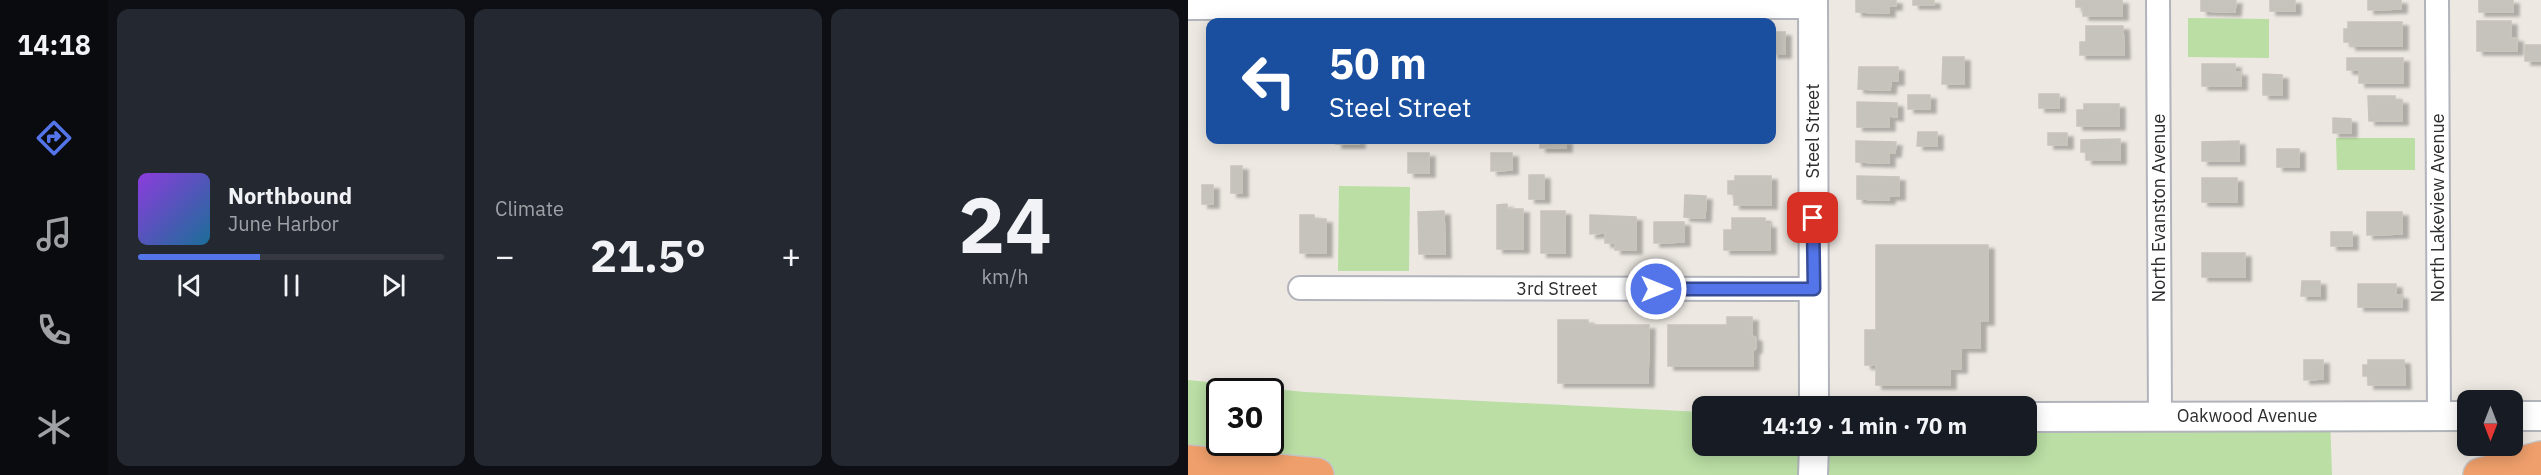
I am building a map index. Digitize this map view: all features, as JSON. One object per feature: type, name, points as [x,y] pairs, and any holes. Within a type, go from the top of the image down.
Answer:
[{"type":"highway","points":[[2480,475],[2541,458]]},
{"type":"highway","points":[[1188,462],[1317,475]]},
{"type":"street","name":"North Evanston Avenue","points":[[2158,0],[2160,416]]},
{"type":"street","name":"North Lakeview Avenue","points":[[2438,0],[2439,416]]},
{"type":"street","points":[[1188,8],[1813,4]]},
{"type":"street","name":"Steel Street","points":[[1813,4],[1814,396]]},
{"type":"street","name":"3rd Street","points":[[1300,288],[1814,289]]},
{"type":"street","name":"Oakwood Avenue","points":[[2037,417],[2457,416]]},
{"type":"street","points":[[2523,416],[2541,416]]},
{"type":"street","points":[[1813,475],[1814,456]]},
{"type":"green space","points":[[2188,18],[2269,19],[2269,58],[2188,57]]},
{"type":"green space","points":[[2336,138],[2415,138],[2415,170],[2337,170]]},
{"type":"green space","points":[[1339,186],[1410,187],[1409,271],[1338,271]]},
{"type":"green space","points":[[1188,380],[1206,382],[1206,456],[1284,456],[1284,390],[1692,411],[1692,456],[2037,456],[2037,417],[2330,416],[2332,475],[1310,475],[1188,462]]},
{"type":"building","points":[[1856,0],[1896,0],[1896,6],[1889,6],[1889,13],[1856,12]]},
{"type":"building","points":[[1913,0],[1934,0],[1934,5],[1913,5]]},
{"type":"building","points":[[2076,0],[2122,0],[2122,16],[2083,16],[2083,7],[2076,7]]},
{"type":"building","points":[[2201,0],[2236,0],[2235,12],[2201,11]]},
{"type":"building","points":[[2270,0],[2295,0],[2295,11],[2270,11]]},
{"type":"building","points":[[2368,0],[2401,0],[2401,9],[2368,10]]},
{"type":"building","points":[[2479,0],[2513,0],[2513,12],[2479,12]]},
{"type":"building","points":[[2477,21],[2511,21],[2511,38],[2517,38],[2517,51],[2477,51]]},
{"type":"building","points":[[2348,22],[2402,22],[2402,46],[2350,46],[2350,42],[2344,42],[2344,29],[2348,29]]},
{"type":"building","points":[[2086,26],[2123,26],[2124,55],[2080,55],[2080,42],[2086,42]]},
{"type":"building","points":[[1776,32],[1785,32],[1785,54],[1776,54]]},
{"type":"building","points":[[2525,45],[2541,45],[2541,61],[2525,61]]},
{"type":"building","points":[[1943,57],[1964,57],[1964,84],[1942,84]]},
{"type":"building","points":[[2347,58],[2403,58],[2403,83],[2359,83],[2359,70],[2347,70]]},
{"type":"building","points":[[2202,64],[2235,64],[2235,72],[2241,72],[2241,86],[2202,86]]},
{"type":"building","points":[[1859,67],[1898,67],[1898,81],[1891,81],[1890,90],[1858,89]]},
{"type":"building","points":[[2263,74],[2282,75],[2282,95],[2263,95]]},
{"type":"building","points":[[2039,94],[2059,94],[2059,108],[2039,108]]},
{"type":"building","points":[[1908,95],[1930,95],[1930,109],[1908,109]]},
{"type":"building","points":[[2368,96],[2395,96],[2395,100],[2402,100],[2402,121],[2369,121]]},
{"type":"building","points":[[1857,102],[1897,103],[1897,117],[1889,116],[1889,127],[1857,127]]},
{"type":"building","points":[[2084,104],[2119,104],[2119,126],[2077,126],[2077,110],[2084,110]]},
{"type":"building","points":[[2333,118],[2351,119],[2351,133],[2333,133]]},
{"type":"building","points":[[1918,132],[1937,132],[1937,146],[1917,146]]},
{"type":"building","points":[[2048,133],[2067,133],[2067,145],[2048,145]]},
{"type":"building","points":[[2120,139],[2120,160],[2086,160],[2086,152],[2081,152],[2081,140]]},
{"type":"building","points":[[1856,141],[1896,142],[1895,153],[1889,153],[1889,163],[1856,162]]},
{"type":"building","points":[[2239,141],[2239,161],[2202,161],[2202,142]]},
{"type":"building","points":[[1540,144],[1566,144],[1566,148],[1540,148]]},
{"type":"building","points":[[2277,149],[2299,149],[2299,167],[2277,167]]},
{"type":"building","points":[[1408,153],[1429,153],[1429,173],[1408,173]]},
{"type":"building","points":[[1491,153],[1512,153],[1512,170],[1491,171]]},
{"type":"building","points":[[1231,166],[1242,166],[1242,193],[1231,193]]},
{"type":"building","points":[[1529,175],[1544,175],[1544,199],[1529,199]]},
{"type":"building","points":[[1735,176],[1771,176],[1771,205],[1734,205],[1734,194],[1728,194],[1728,181],[1735,181]]},
{"type":"building","points":[[1857,176],[1899,177],[1899,196],[1889,196],[1889,200],[1857,199]]},
{"type":"building","points":[[2202,178],[2237,178],[2237,202],[2202,202]]},
{"type":"building","points":[[1202,185],[1213,185],[1213,204],[1202,204]]},
{"type":"building","points":[[1685,195],[1706,196],[1705,218],[1684,217]]},
{"type":"building","points":[[1507,204],[1507,209],[1523,209],[1523,249],[1497,249],[1497,205]]},
{"type":"building","points":[[1444,211],[1445,254],[1419,254],[1418,212]]},
{"type":"building","points":[[1541,211],[1565,211],[1565,253],[1541,253]]},
{"type":"building","points":[[2367,212],[2402,212],[2402,234],[2367,235]]},
{"type":"building","points":[[1300,215],[1314,215],[1314,219],[1326,219],[1326,253],[1300,253]]},
{"type":"building","points":[[1590,215],[1636,217],[1636,250],[1615,250],[1615,243],[1605,243],[1605,233],[1590,234]]},
{"type":"building","points":[[1732,218],[1765,218],[1765,224],[1770,224],[1770,250],[1724,250],[1724,230],[1732,230]]},
{"type":"building","points":[[1654,222],[1684,222],[1684,242],[1654,243]]},
{"type":"building","points":[[2331,232],[2352,232],[2352,246],[2331,246]]},
{"type":"building","points":[[1876,245],[1988,245],[1988,321],[1980,321],[1980,348],[1961,348],[1961,369],[1950,369],[1950,385],[1876,385],[1876,365],[1865,365],[1865,330],[1876,330]]},
{"type":"building","points":[[2202,253],[2245,253],[2245,277],[2202,277]]},
{"type":"building","points":[[2302,281],[2320,281],[2320,296],[2301,296]]},
{"type":"building","points":[[2358,284],[2396,284],[2396,295],[2402,295],[2402,307],[2358,307]]},
{"type":"building","points":[[1727,317],[1752,317],[1752,336],[1756,338],[1753,366],[1668,366],[1668,325],[1727,325]]},
{"type":"building","points":[[1558,320],[1588,320],[1588,325],[1649,325],[1648,383],[1558,383]]},
{"type":"building","points":[[2304,360],[2323,360],[2323,379],[2304,380]]},
{"type":"building","points":[[2368,360],[2404,360],[2405,385],[2368,385],[2368,376],[2363,376],[2363,365],[2368,365]]},
{"type":"route","points":[[1656,289],[1814,289],[1813,218]]}]
